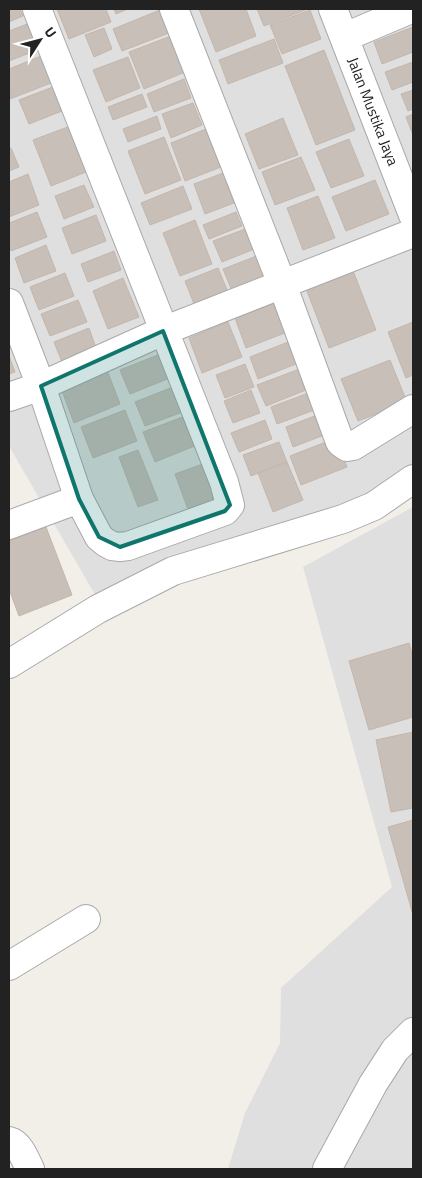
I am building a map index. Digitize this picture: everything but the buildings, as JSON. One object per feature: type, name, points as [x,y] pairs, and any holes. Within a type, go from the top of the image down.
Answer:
[{"type":"street","points":[[9,303],[41,386],[79,499],[99,536],[105,542],[120,548],[228,508],[230,505],[224,482],[38,9]]},
{"type":"street","points":[[174,9],[282,284],[336,435],[343,445],[347,447],[353,446],[413,409]]},
{"type":"street","name":"Jalan Mustika Jaya","points":[[333,9],[413,215]]},
{"type":"street","points":[[345,37],[410,9]]},
{"type":"street","points":[[9,397],[41,386],[163,330],[413,233]]},
{"type":"street","points":[[10,661],[98,609],[173,571],[343,520],[374,506],[413,479]]},
{"type":"street","points":[[9,525],[79,499]]},
{"type":"street","points":[[9,966],[86,919]]},
{"type":"street","points":[[327,1169],[373,1084],[395,1050],[413,1032]]},
{"type":"street","points":[[9,1141],[12,1141],[18,1148],[30,1169]]},
{"type":"highlighted area","points":[[163,331],[230,505],[225,511],[120,547],[99,537],[79,499],[41,386]]},
{"type":"shaded area","points":[[9,9],[413,9],[413,485],[101,605],[9,446]]},
{"type":"shaded area","points":[[413,507],[413,1169],[228,1169],[245,1113],[280,1043],[281,988],[392,887],[303,567]]}]
